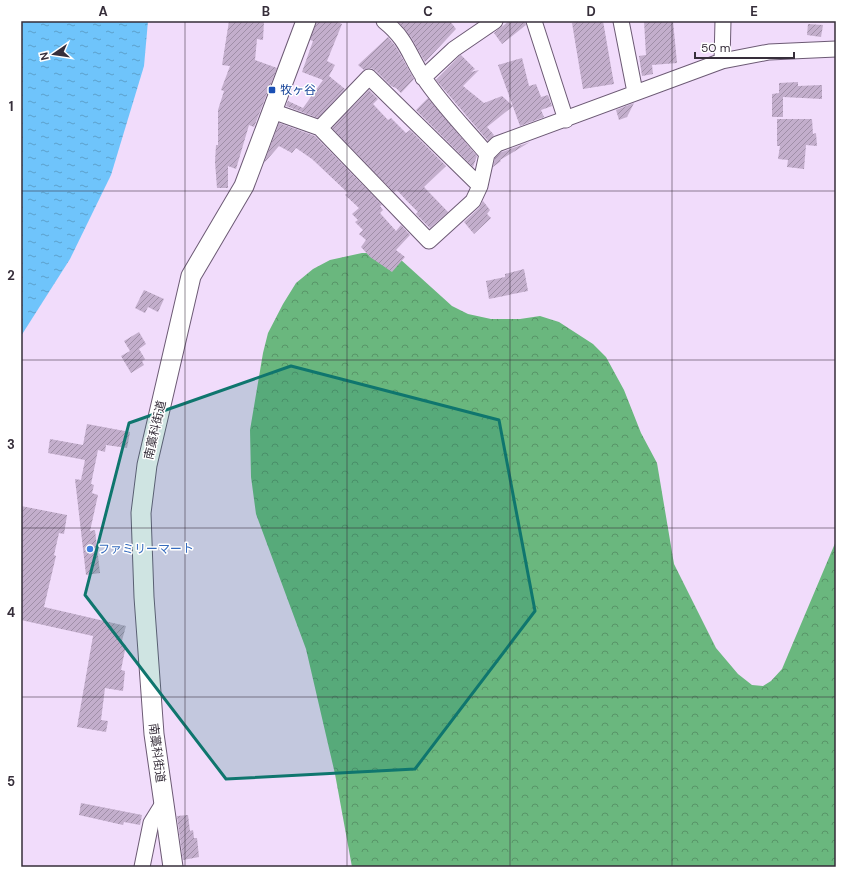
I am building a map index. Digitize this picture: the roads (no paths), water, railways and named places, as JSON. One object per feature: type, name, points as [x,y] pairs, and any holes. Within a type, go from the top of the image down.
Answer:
[{"type":"main road","name":"南藁科街道","points":[[173,867],[154,734],[144,597],[141,513],[147,465],[191,276],[244,186],[306,21]]},
{"type":"street","points":[[424,78],[454,49],[495,21]]},
{"type":"street","points":[[534,21],[566,120]]},
{"type":"street","points":[[621,21],[635,92]]},
{"type":"street","points":[[722,62],[723,21]]},
{"type":"street","points":[[393,24],[409,49],[424,78],[487,154]]},
{"type":"street","points":[[272,111],[320,128],[429,241],[473,201],[480,186],[487,154],[497,144],[566,120],[635,92],[722,62],[769,52],[836,49]]},
{"type":"street","points":[[320,128],[369,77],[480,186]]},
{"type":"street","points":[[142,867],[151,823],[164,802]]},
{"type":"water","points":[[21,21],[148,21],[144,66],[111,175],[70,259],[21,336]]},
{"type":"place","name":"牧ヶ谷","points":[[272,90]]},
{"type":"place","name":"ファミリーマート","points":[[90,549]]}]
